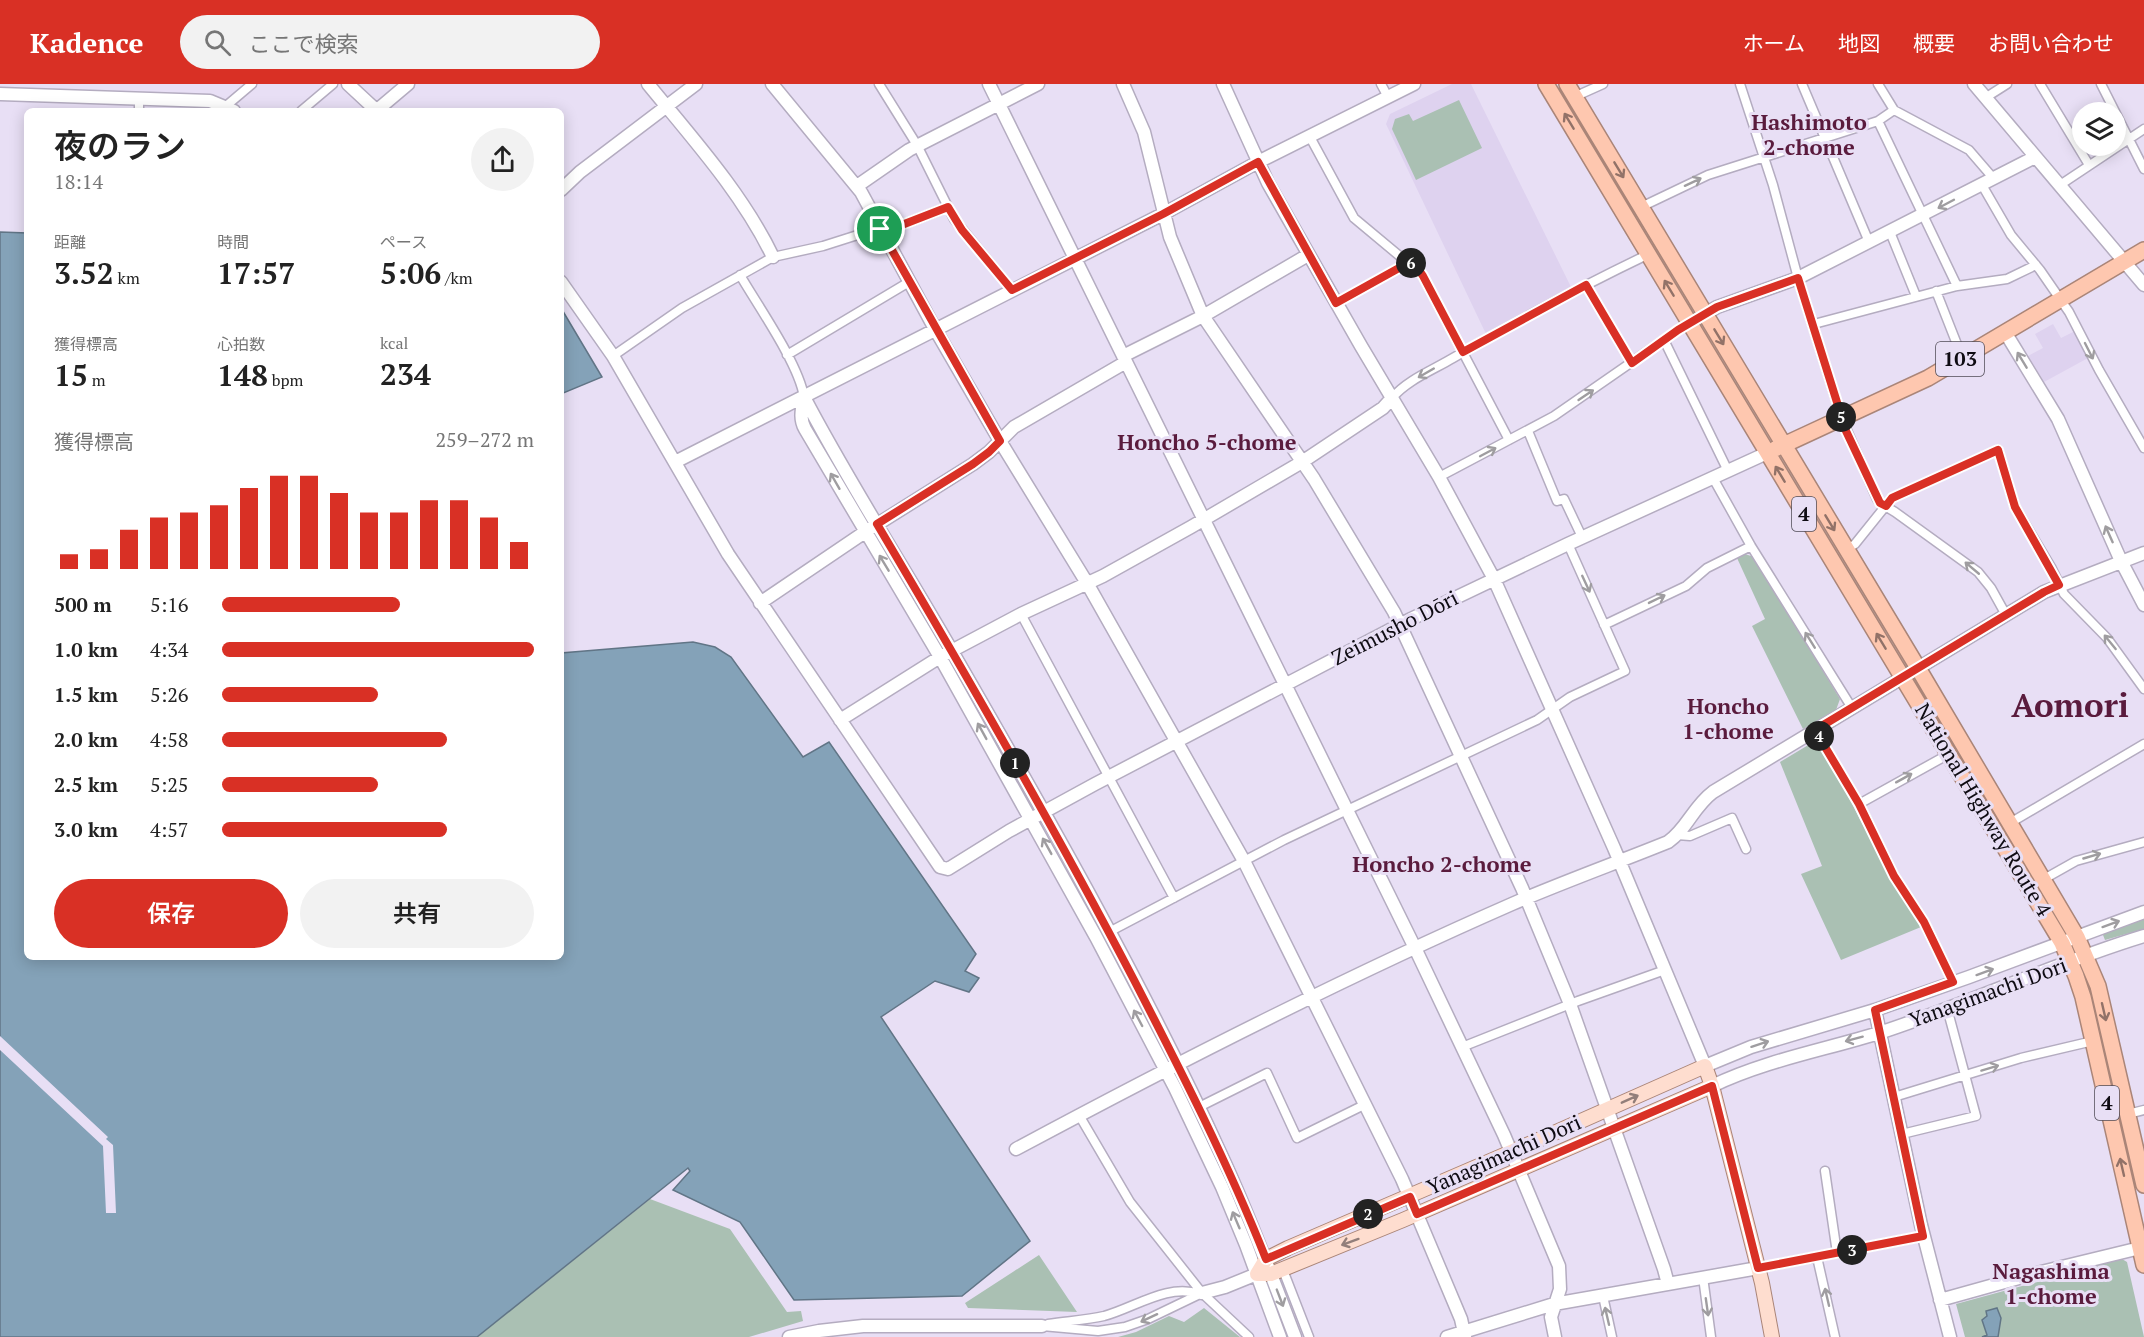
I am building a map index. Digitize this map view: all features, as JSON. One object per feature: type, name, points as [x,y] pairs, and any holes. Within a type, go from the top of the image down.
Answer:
[{"type":"highway","name":"National Highway Route 4","points":[[1546,84],[2062,943],[2081,991],[2144,1265]]},
{"type":"highway","name":"National Highway Route 4","points":[[1571,90],[2078,937],[2098,986],[2144,1185]]},
{"type":"highway","name":"103","points":[[1767,453],[1928,378],[2144,250]]},
{"type":"main road","points":[[1705,1066],[1758,1268],[1772,1337]]},
{"type":"main road","name":"Yanagimachi Dori","points":[[1266,1259],[1705,1066]]},
{"type":"main road","name":"Yanagimachi Dori","points":[[1270,1273],[1417,1214],[1712,1086]]},
{"type":"main road","points":[[1266,1259],[1270,1273]]},
{"type":"street","points":[[231,108],[252,84]]},
{"type":"street","points":[[305,108],[333,84]]},
{"type":"street","points":[[348,84],[374,108]]},
{"type":"street","points":[[380,108],[408,84]]},
{"type":"street","points":[[648,84],[738,196],[773,258]]},
{"type":"street","points":[[564,187],[580,172],[696,84]]},
{"type":"street","points":[[772,84],[856,186],[935,329],[1087,583],[1244,861],[1410,1197],[1461,1319],[1464,1334]]},
{"type":"street","points":[[879,84],[917,145],[962,230],[1012,290]]},
{"type":"street","points":[[989,84],[1415,948],[1511,1152],[1559,1266],[1560,1289],[1551,1317],[1555,1337]]},
{"type":"street","points":[[856,186],[917,145],[1038,84]]},
{"type":"street","points":[[1123,84],[1144,132],[1170,237],[1203,316],[1302,462],[1401,625],[1527,898],[1570,1004],[1668,1284]]},
{"type":"street","points":[[1223,84],[1258,162],[1308,255],[1439,477],[1494,579],[1620,861],[1705,1066]]},
{"type":"street","points":[[1381,84],[1388,97]]},
{"type":"street","points":[[675,462],[1076,259],[1258,162],[1414,84]]},
{"type":"street","points":[[1571,90],[1603,84]]},
{"type":"street","points":[[1740,84],[1842,419],[1877,499],[1978,572],[2006,615]]},
{"type":"street","points":[[1802,84],[1869,242]]},
{"type":"street","points":[[1878,84],[1894,110],[1969,150],[1994,179]]},
{"type":"street","points":[[1974,84],[2144,285]]},
{"type":"street","points":[[1985,98],[2007,84]]},
{"type":"street","points":[[2040,84],[2089,165]]},
{"type":"street","points":[[2101,84],[2144,169]]},
{"type":"street","points":[[0,94],[139,105],[210,101],[228,108]]},
{"type":"street","points":[[1641,207],[1708,175],[1878,122],[1894,110]]},
{"type":"street","points":[[1878,122],[1956,286]]},
{"type":"street","points":[[2060,185],[2144,129]]},
{"type":"street","points":[[1310,137],[1354,218],[1408,263],[1417,265],[1509,440]]},
{"type":"street","points":[[1439,477],[1554,416],[1664,340],[1717,307],[1798,278],[2035,157]]},
{"type":"street","points":[[1982,185],[2011,235],[2036,265],[2070,314],[2144,448]]},
{"type":"street","points":[[613,356],[682,308],[773,258],[880,229],[894,228],[948,207]]},
{"type":"street","points":[[1890,232],[1916,296]]},
{"type":"street","points":[[840,720],[952,650],[1021,614],[1103,576],[1302,462],[1383,408],[1401,388],[1463,352],[1586,285],[1649,254]]},
{"type":"street","points":[[760,603],[877,524],[973,464],[989,452],[1014,427],[1124,359],[1308,255]]},
{"type":"street","points":[[1336,303],[1408,263]]},
{"type":"street","points":[[1814,324],[1956,286],[2007,279],[2036,265]]},
{"type":"street","points":[[740,275],[787,355],[801,383],[804,397],[952,650],[1109,932],[1199,1107],[1266,1259]]},
{"type":"street","points":[[787,355],[909,282]]},
{"type":"street","points":[[1586,285],[1632,363]]},
{"type":"street","name":"Zeimusho Dōri","points":[[564,286],[613,356],[699,506],[760,603],[940,867],[948,869],[1043,812],[1285,683],[1582,537],[1767,453]]},
{"type":"street","points":[[1936,291],[1962,357]]},
{"type":"street","points":[[2006,332],[2058,420],[2121,561],[2144,605]]},
{"type":"street","points":[[1664,340],[1728,471]]},
{"type":"street","points":[[804,397],[801,421],[940,657],[1031,819],[1096,937],[1222,1187],[1309,1337]]},
{"type":"street","points":[[1528,430],[1557,501],[1564,499],[1582,537]]},
{"type":"street","points":[[1846,550],[1855,544],[1892,498],[1998,450],[2015,507],[2064,594],[2107,639],[2144,689]]},
{"type":"street","points":[[1713,478],[1751,546],[1852,708]]},
{"type":"street","points":[[1109,932],[1347,809],[1537,720],[1570,697],[1625,671],[1568,544]]},
{"type":"street","points":[[1604,625],[1686,586],[1707,568],[1751,546]]},
{"type":"street","points":[[1016,1149],[1165,1070],[1415,948],[1527,898],[1668,842],[1677,836],[1702,800],[1815,730],[2059,585],[2144,553]]},
{"type":"street","points":[[1021,614],[1174,898]]},
{"type":"street","points":[[1815,730],[1859,804],[1894,876],[1924,922],[1953,982]]},
{"type":"street","points":[[2010,823],[2144,744]]},
{"type":"street","points":[[1859,804],[1949,754]]},
{"type":"street","points":[[1677,836],[1690,836],[1732,818],[1746,849]]},
{"type":"street","points":[[2044,879],[2076,861],[2144,842]]},
{"type":"street","name":"Yanagimachi Dori","points":[[1705,1066],[1751,1047],[1875,1010],[2144,912]]},
{"type":"street","name":"Yanagimachi Dori","points":[[1712,1086],[1740,1072],[1881,1032],[2144,936]]},
{"type":"street","points":[[1461,1047],[1665,970]]},
{"type":"street","points":[[1902,1134],[1976,1116],[1947,1008]]},
{"type":"street","points":[[1875,1010],[1923,1236],[1950,1337]]},
{"type":"street","points":[[1894,1097],[2022,1058],[2093,1041]]},
{"type":"street","points":[[1199,1107],[1267,1073],[1297,1138],[1366,1104]]},
{"type":"street","points":[[2127,1114],[2144,1110]]},
{"type":"street","points":[[1079,1115],[1130,1202],[1200,1293],[1249,1337]]},
{"type":"street","points":[[1825,1171],[1837,1253]]},
{"type":"street","points":[[2128,1196],[2144,1191]]},
{"type":"street","points":[[1447,1337],[1464,1334],[1554,1304],[1923,1236]]},
{"type":"street","points":[[1940,1300],[2059,1268],[2142,1249]]},
{"type":"street","points":[[1817,1257],[1836,1337]]},
{"type":"street","points":[[789,1337],[863,1326],[1042,1326],[1098,1331],[1125,1327],[1148,1319],[1200,1293],[1270,1273]]},
{"type":"street","points":[[1270,1273],[1280,1337]]},
{"type":"street","points":[[1270,1273],[1294,1337]]},
{"type":"street","points":[[1703,1277],[1711,1337]]},
{"type":"street","points":[[1042,1326],[1102,1316],[1176,1290],[1200,1293]]},
{"type":"street","points":[[1603,1296],[1612,1337]]},
{"type":"shaded area","points":[[1452,84],[1471,84],[1571,287],[1486,334],[1386,124],[1390,114]]},
{"type":"shaded area","points":[[2053,324],[2061,338],[2075,331],[2088,358],[2044,382],[2028,356],[2043,348],[2035,334]]},
{"type":"green space","points":[[1459,100],[1482,148],[1416,180],[1392,129],[1395,119],[1409,114],[1413,121]]},
{"type":"green space","points":[[1745,554],[1754,557],[1840,699],[1836,710],[1803,729],[1752,626],[1765,619],[1737,558]]},
{"type":"green space","points":[[1815,741],[1847,794],[1890,878],[1921,927],[1841,960],[1801,874],[1822,866],[1780,762]]},
{"type":"green space","points":[[2144,917],[2144,929],[2105,940],[2103,935],[2105,933]]},
{"type":"green space","points":[[650,1199],[730,1229],[787,1312],[801,1311],[803,1321],[749,1337],[477,1337]]},
{"type":"green space","points":[[1039,1255],[1077,1312],[968,1308],[965,1303]]},
{"type":"green space","points":[[2122,1259],[2127,1262],[2144,1337],[1965,1337],[1956,1304]]},
{"type":"green space","points":[[1204,1308],[1240,1337],[1118,1337],[1136,1332],[1169,1316],[1184,1322]]},
{"type":"water","points":[[0,232],[24,233],[24,960],[564,960],[564,653],[693,642],[715,647],[731,657],[803,757],[829,742],[976,954],[965,971],[979,978],[969,992],[935,981],[881,1017],[1030,1241],[962,1296],[794,1300],[740,1222],[673,1190],[690,1171],[688,1168],[477,1337],[0,1337]]},
{"type":"water","points":[[564,313],[602,377],[564,393]]},
{"type":"water","points":[[1997,1308],[2001,1318],[1998,1337],[1982,1337],[1987,1335],[1982,1320],[1987,1316],[1986,1311]]},
{"type":"pier","points":[[0,1036],[108,1137],[106,1139],[113,1145],[116,1213],[106,1213],[103,1146],[0,1050]]},
{"type":"district","name":"Hashimoto 2-chome","points":[[1809,134]]},
{"type":"district","name":"Honcho 5-chome","points":[[1207,442]]},
{"type":"district","name":"Aomori","points":[[2070,705]]},
{"type":"district","name":"Honcho 1-chome","points":[[1728,718]]},
{"type":"district","name":"Honcho 2-chome","points":[[1442,864]]},
{"type":"district","name":"Nagashima 1-chome","points":[[2051,1284]]},
{"type":"route","points":[[1258,162],[1336,303],[1412,262],[1417,265],[1463,352],[1586,285],[1632,363],[1678,330],[1717,307],[1798,278],[1846,431],[1880,503],[1886,506],[1892,498],[1998,450],[2015,507],[2051,567],[2059,585],[1815,730],[1859,804],[1894,876],[1924,922],[1953,982],[1875,1010],[1923,1236],[1758,1268],[1712,1086],[1417,1214],[1410,1197],[1266,1259],[1199,1107],[1109,932],[959,664],[877,524],[973,464],[1000,441],[880,229],[894,228],[948,207],[962,230],[1012,290],[1163,214],[1258,162]]}]
